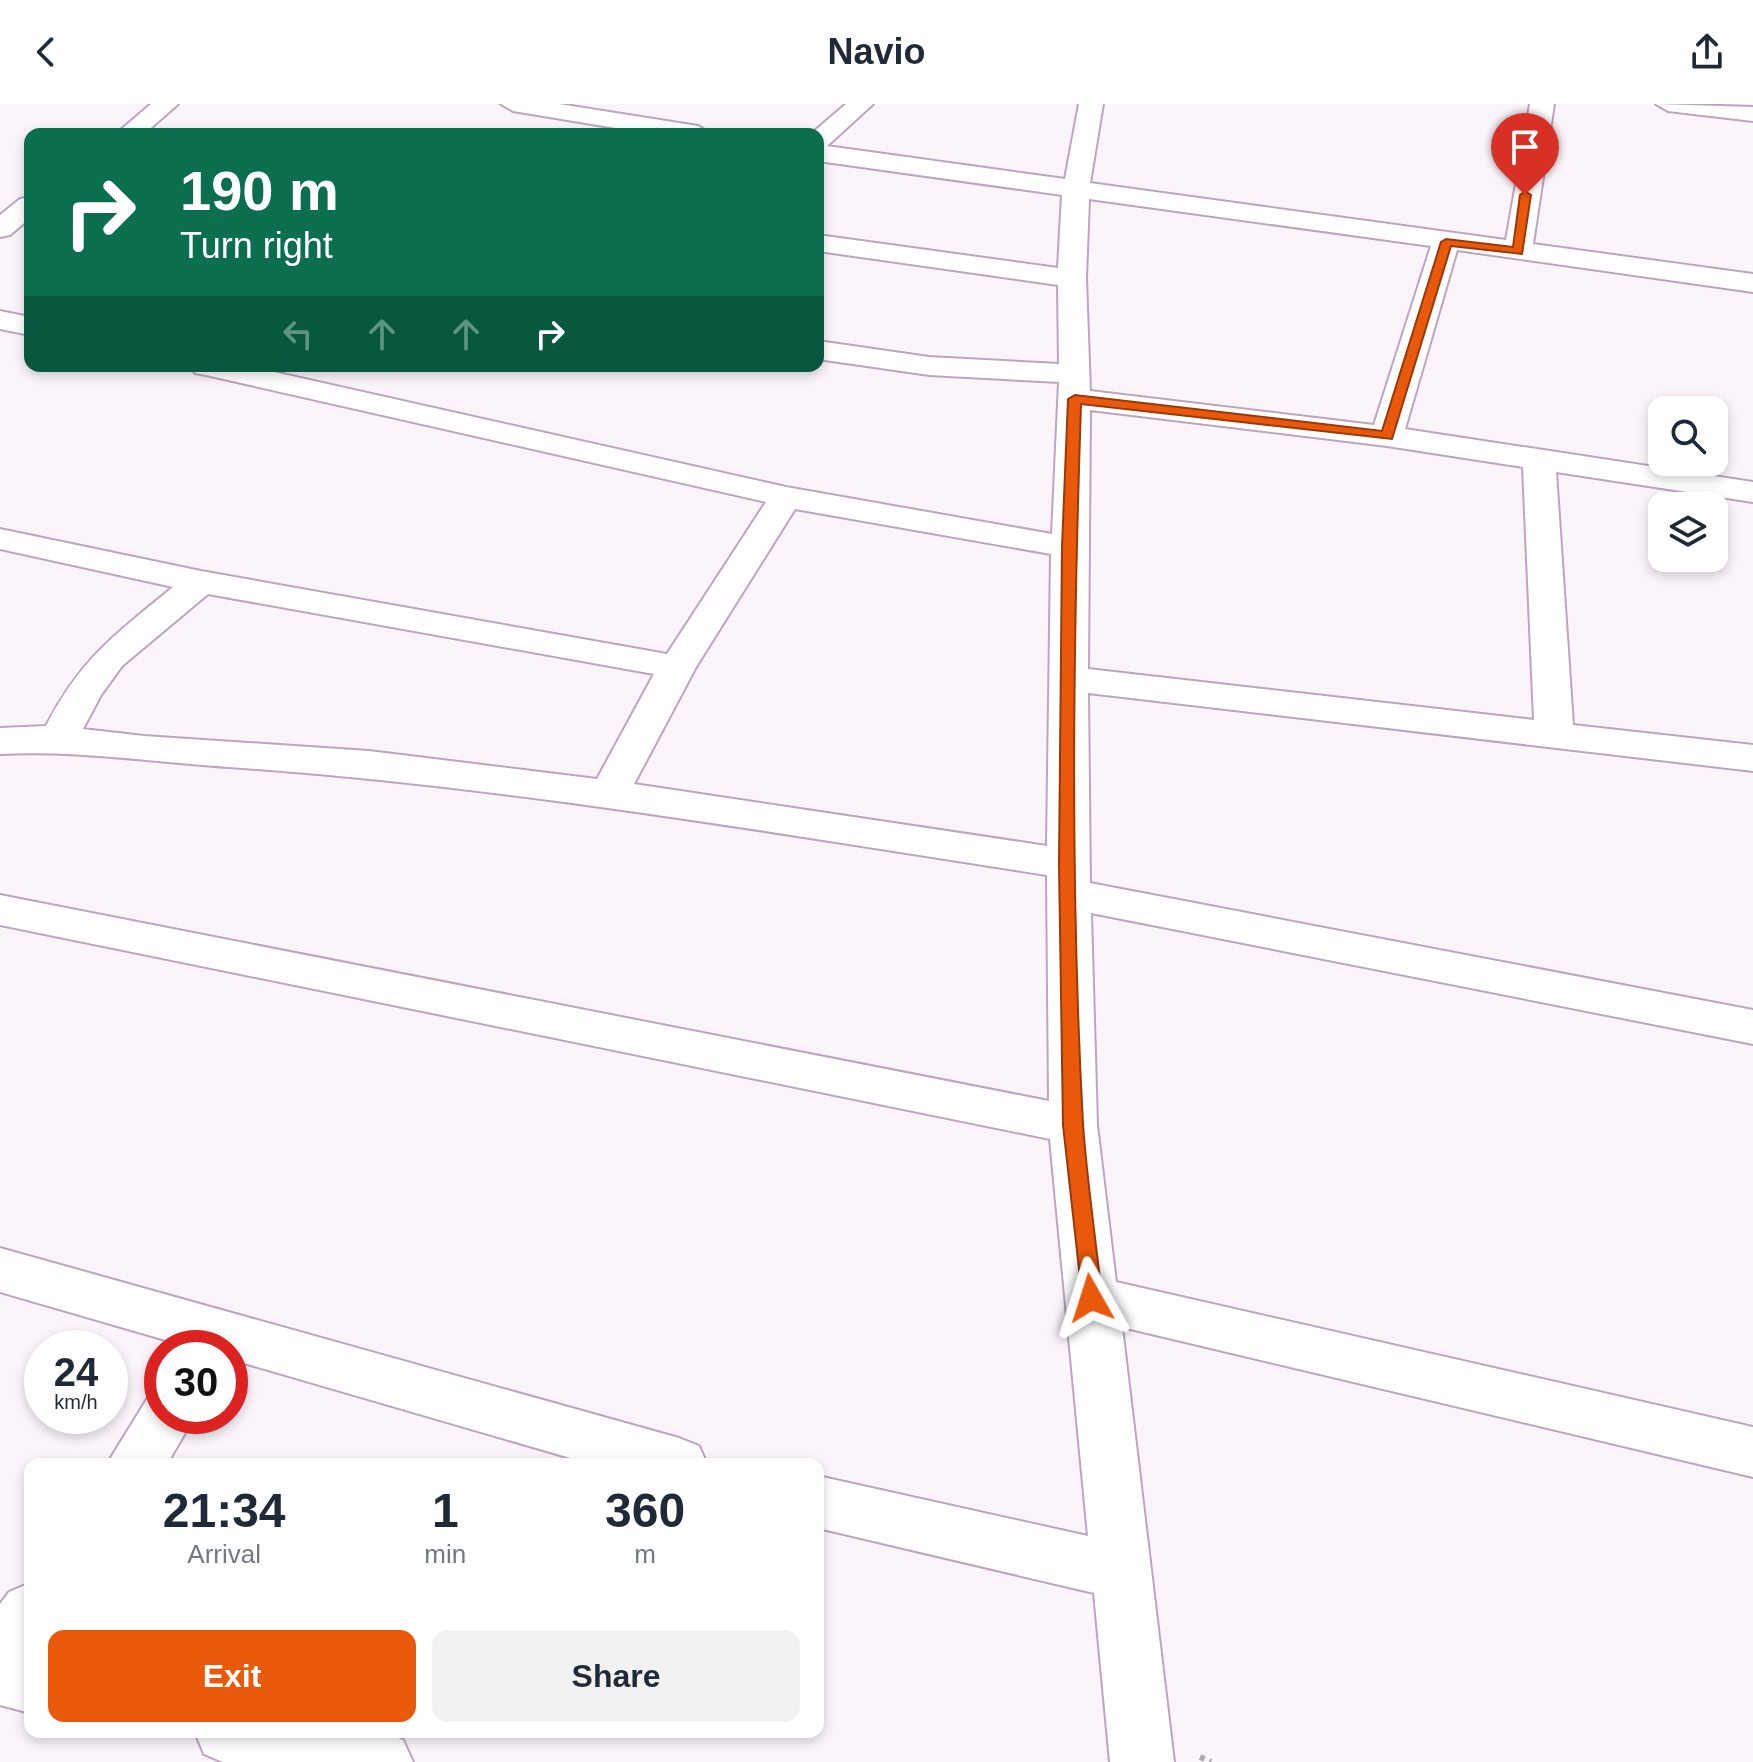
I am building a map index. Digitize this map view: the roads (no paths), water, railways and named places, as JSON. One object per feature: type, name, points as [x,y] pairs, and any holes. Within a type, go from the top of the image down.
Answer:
[{"type":"street","points":[[139,128],[166,104]]},
{"type":"street","points":[[513,104],[661,128]]},
{"type":"street","points":[[824,136],[861,104]]},
{"type":"street","points":[[1091,104],[1076,189],[1072,278],[1074,387],[1069,547],[1069,879],[1073,1125],[1120,1571],[1141,1729],[1142,1762]]},
{"type":"street","points":[[1518,251],[1542,104]]},
{"type":"street","points":[[1668,104],[1753,114]]},
{"type":"street","points":[[824,154],[1753,283]]},
{"type":"street","points":[[0,229],[24,210]]},
{"type":"street","points":[[1387,436],[1446,242]]},
{"type":"street","points":[[824,244],[1072,278]]},
{"type":"street","points":[[0,320],[24,325]]},
{"type":"street","points":[[824,351],[1539,457],[1753,492]]},
{"type":"street","points":[[231,372],[786,497],[1069,547]]},
{"type":"street","points":[[299,388],[319,372]]},
{"type":"street","points":[[1539,457],[1554,735]]},
{"type":"street","points":[[609,794],[677,667],[786,497]]},
{"type":"street","points":[[0,539],[201,582],[677,667]]},
{"type":"street","points":[[59,738],[83,692],[109,658],[201,582]]},
{"type":"street","points":[[1070,679],[1753,758]]},
{"type":"street","points":[[0,741],[59,738],[144,749],[369,764],[609,794],[1069,879],[1753,1027]]},
{"type":"street","points":[[0,910],[1073,1125]]},
{"type":"street","points":[[0,1270],[186,1330]]},
{"type":"street","points":[[1091,1298],[1753,1452]]},
{"type":"street","points":[[248,1348],[657,1458]]},
{"type":"street","points":[[139,1458],[155,1434]]},
{"type":"street","points":[[824,1503],[1120,1571]]},
{"type":"street","points":[[0,1654],[24,1620]]},
{"type":"street","points":[[0,1675],[24,1681]]},
{"type":"street","points":[[251,1738],[381,1762]]}]
